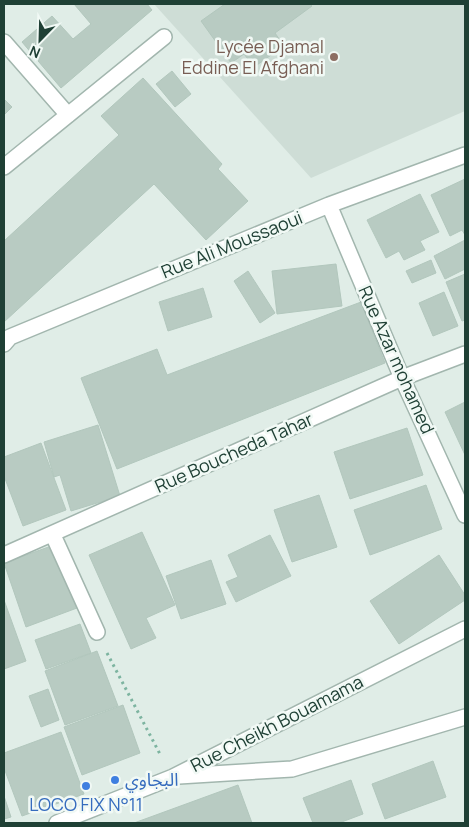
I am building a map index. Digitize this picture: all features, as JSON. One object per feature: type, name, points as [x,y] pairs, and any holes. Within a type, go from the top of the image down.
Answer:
[{"type":"street","points":[[4,167],[164,37]]},
{"type":"street","points":[[4,42],[68,115]]},
{"type":"street","name":"Rue Ali Moussaoui","points":[[4,344],[10,337],[329,205],[465,155]]},
{"type":"street","name":"Rue Azar mohamed","points":[[329,205],[402,378],[465,514]]},
{"type":"street","name":"Rue Boucheda Tahar","points":[[4,555],[53,535],[402,378],[465,354]]},
{"type":"street","points":[[53,535],[97,632]]},
{"type":"street","name":"Rue Cheikh Bouamama","points":[[57,823],[172,777],[465,629]]},
{"type":"street","points":[[172,777],[292,769],[465,718]]},
{"type":"path","points":[[97,632],[172,777]]},
{"type":"shaded area","name":"Lycée Djamal Eddine El Afghani","points":[[154,4],[465,4],[465,111],[311,178]]},
{"type":"building","points":[[74,4],[147,4],[152,10],[61,88],[22,42],[52,16],[73,39],[91,24]]},
{"type":"building","points":[[225,4],[310,4],[312,6],[275,33],[284,46],[254,67],[244,54],[231,63],[201,21]]},
{"type":"building","points":[[172,71],[191,94],[175,107],[156,84]]},
{"type":"building","points":[[143,78],[222,164],[218,169],[248,201],[206,240],[154,184],[4,322],[4,241],[119,135],[101,116]]},
{"type":"building","points":[[4,99],[12,107],[4,115]]},
{"type":"building","points":[[465,179],[465,235],[462,230],[450,236],[431,195]]},
{"type":"building","points":[[420,194],[439,232],[420,241],[425,250],[404,260],[399,251],[386,258],[367,220]]},
{"type":"building","points":[[465,240],[465,269],[445,279],[434,256]]},
{"type":"building","points":[[431,260],[436,273],[412,283],[406,271]]},
{"type":"building","points":[[336,264],[342,306],[277,314],[272,271]]},
{"type":"building","points":[[248,271],[275,313],[260,323],[234,281]]},
{"type":"building","points":[[465,274],[465,320],[462,321],[446,282]]},
{"type":"building","points":[[203,288],[212,317],[168,331],[159,302]]},
{"type":"building","points":[[444,292],[458,326],[433,336],[419,303]]},
{"type":"building","points":[[361,302],[385,363],[117,469],[81,378],[157,349],[167,375]]},
{"type":"building","points":[[465,402],[465,455],[445,412]]},
{"type":"building","points":[[98,425],[120,496],[71,511],[60,475],[54,477],[44,442]]},
{"type":"building","points":[[407,428],[423,475],[350,499],[334,452]]},
{"type":"building","points":[[41,443],[66,510],[23,526],[4,476],[4,457]]},
{"type":"building","points":[[426,485],[442,529],[370,555],[354,510]]},
{"type":"building","points":[[319,495],[337,547],[292,562],[274,510]]},
{"type":"building","points":[[142,532],[175,605],[146,618],[156,638],[131,649],[89,555]]},
{"type":"building","points":[[270,535],[291,576],[236,602],[226,582],[238,577],[228,555]]},
{"type":"building","points":[[54,545],[77,608],[26,627],[4,563]]},
{"type":"building","points":[[439,555],[465,595],[465,600],[399,644],[370,601]]},
{"type":"building","points":[[211,560],[226,604],[181,619],[166,576]]},
{"type":"building","points":[[4,600],[26,661],[4,669]]},
{"type":"building","points":[[80,624],[91,653],[46,669],[35,640]]},
{"type":"building","points":[[97,651],[118,706],[65,725],[45,671]]},
{"type":"building","points":[[48,689],[59,720],[41,727],[29,696]]},
{"type":"building","points":[[123,705],[140,753],[82,775],[64,727]]},
{"type":"building","points":[[61,732],[84,794],[22,816],[4,768],[4,753]]},
{"type":"building","points":[[433,761],[446,797],[385,819],[372,784]]},
{"type":"building","points":[[351,780],[363,814],[339,823],[313,823],[303,798]]},
{"type":"building","points":[[238,785],[252,823],[134,823]]},
{"type":"building","points":[[4,796],[11,817],[4,819]]},
{"type":"place","name":"Lycée Djamal Eddine El Afghani","points":[[334,57]]},
{"type":"place","name":"البجاوي","points":[[115,780]]},
{"type":"place","name":"LOCO FIX N°11","points":[[86,786]]}]
